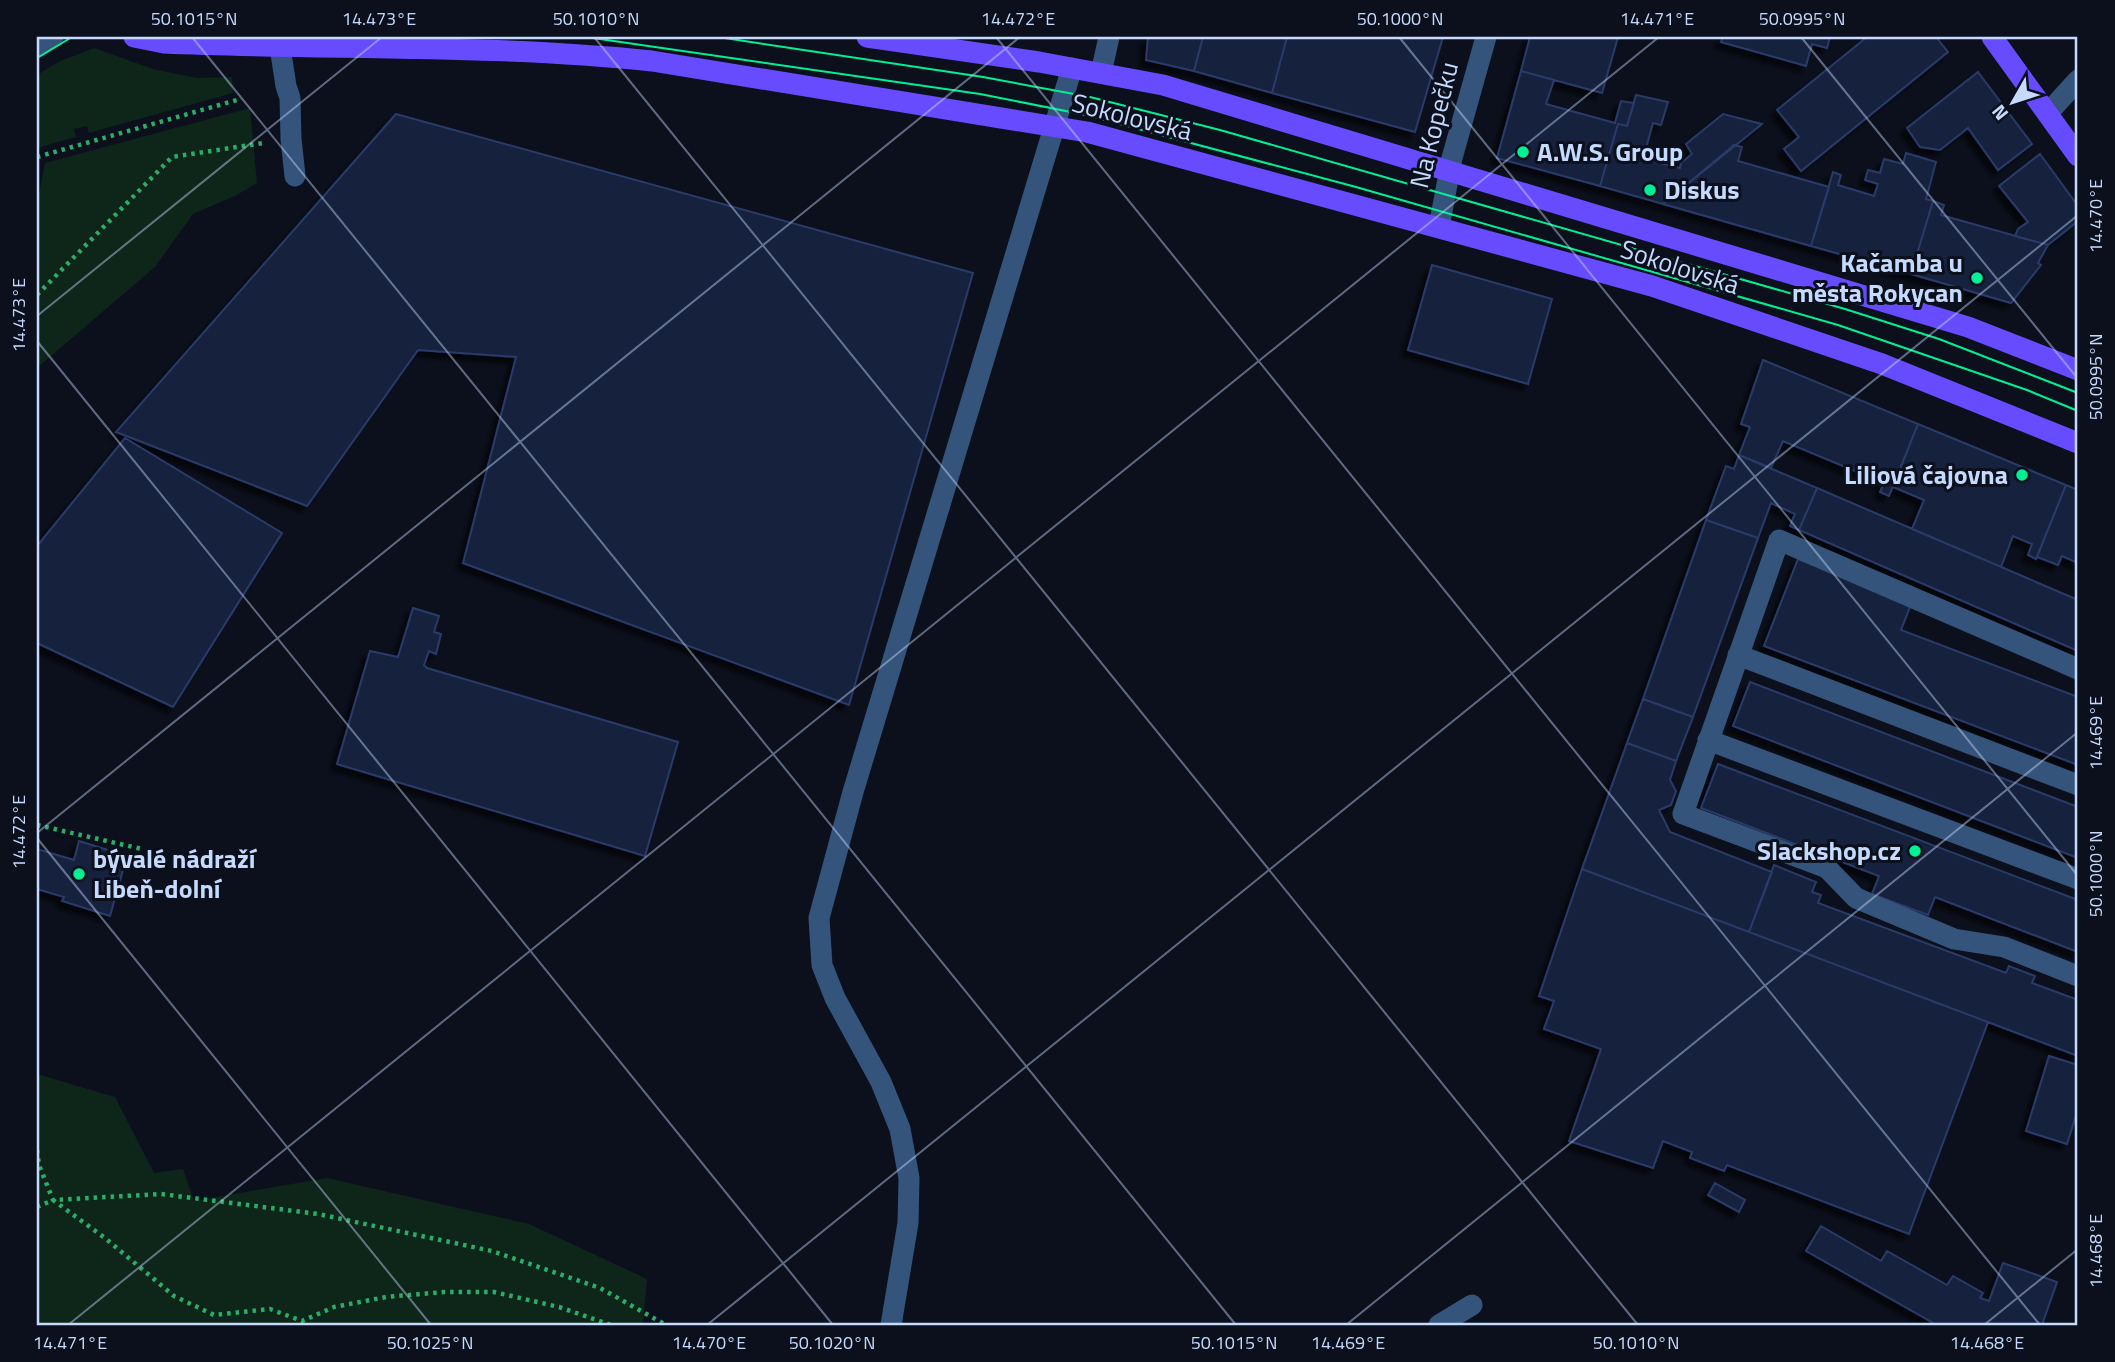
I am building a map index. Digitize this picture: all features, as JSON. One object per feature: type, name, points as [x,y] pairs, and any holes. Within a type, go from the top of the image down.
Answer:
[{"type":"main road","name":"Sokolovská","points":[[134,37],[164,43],[507,50],[607,56],[1087,132],[1677,294],[1882,364],[2078,443]]},
{"type":"main road","name":"Sokolovská","points":[[867,37],[1072,68],[1163,85],[1451,164],[1968,327],[2078,370]]},
{"type":"main road","points":[[1992,37],[2078,156]]},
{"type":"main road","points":[[2052,358],[2078,350]]},
{"type":"street","points":[[37,47],[52,37]]},
{"type":"street","points":[[1101,73],[1109,37]]},
{"type":"street","name":"Na Kopečku","points":[[1439,227],[1451,164],[1486,37]]},
{"type":"street","points":[[280,47],[290,98],[291,139],[296,176]]},
{"type":"street","points":[[891,1325],[908,1223],[909,1178],[900,1129],[881,1082],[835,998],[822,965],[819,918],[853,792],[1072,68]]},
{"type":"street","points":[[2048,113],[2078,80]]},
{"type":"street","points":[[2078,669],[1780,540],[1683,814],[1827,868],[1856,898],[1954,940],[2004,947],[2078,976]]},
{"type":"street","points":[[1738,655],[2078,785]]},
{"type":"street","points":[[1708,740],[2078,879]]},
{"type":"street","points":[[1439,1325],[1472,1305]]},
{"type":"path","points":[[37,157],[237,100]]},
{"type":"path","points":[[37,295],[172,157],[291,139]]},
{"type":"path","points":[[37,825],[142,849]]},
{"type":"path","points":[[37,1150],[39,1165],[53,1200],[105,1238],[174,1296],[214,1315],[270,1309],[303,1323],[334,1307],[386,1297],[444,1292],[494,1292],[559,1307],[611,1325]]},
{"type":"path","points":[[37,1207],[53,1200],[161,1194],[318,1214],[492,1251],[600,1288],[666,1325]]},
{"type":"green space","points":[[94,48],[153,69],[197,78],[232,77],[233,93],[89,133],[87,126],[74,129],[76,137],[37,148],[37,75],[58,62]]},
{"type":"green space","points":[[250,108],[257,183],[193,214],[155,267],[37,368],[37,204],[45,163]]},
{"type":"green space","points":[[37,1074],[115,1097],[154,1173],[183,1169],[194,1201],[327,1178],[529,1224],[647,1279],[643,1325],[37,1325]]},
{"type":"building","points":[[1148,37],[1203,37],[1194,71],[1146,60]]},
{"type":"building","points":[[1203,37],[1287,37],[1272,93],[1194,71]]},
{"type":"building","points":[[1287,37],[1443,37],[1415,132],[1272,93]]},
{"type":"building","points":[[1530,37],[1618,37],[1602,93],[1521,71]]},
{"type":"building","points":[[1723,37],[1830,37],[1827,48],[1812,44],[1806,66],[1721,42]]},
{"type":"building","points":[[1867,37],[1936,37],[1948,52],[1801,171],[1784,149],[1799,137],[1777,110]]},
{"type":"building","points":[[1521,71],[1554,80],[1546,104],[1615,123],[1621,101],[1634,103],[1627,126],[1618,124],[1600,186],[1497,158]]},
{"type":"building","points":[[1978,72],[2032,144],[1998,170],[1968,128],[1940,150],[1920,147],[1907,128]]},
{"type":"building","points":[[1636,95],[1668,102],[1661,125],[1653,123],[1643,159],[1680,168],[1681,163],[1692,154],[1686,144],[1723,114],[1762,124],[1663,204],[1600,186],[1618,124],[1627,126]]},
{"type":"building","points":[[396,114],[973,273],[849,705],[463,563],[516,357],[418,350],[307,506],[116,432]]},
{"type":"building","points":[[1734,145],[1742,147],[1738,161],[1829,187],[1811,246],[1663,204]]},
{"type":"building","points":[[1906,153],[1936,162],[1926,199],[1933,201],[1911,274],[1811,246],[1833,172],[1841,175],[1838,185],[1874,196],[1878,184],[1865,180],[1868,170],[1880,173],[1884,159],[1903,164]]},
{"type":"building","points":[[2040,154],[2078,206],[2078,221],[2048,245],[2015,236],[2018,229],[2028,222],[1999,186]]},
{"type":"building","points":[[1933,201],[1944,205],[1941,215],[2048,245],[2038,263],[2041,265],[2011,303],[1911,274]]},
{"type":"building","points":[[1432,265],[1552,299],[1528,384],[1408,350]]},
{"type":"building","points":[[1763,360],[1918,424],[1889,496],[1880,492],[1884,483],[1783,441],[1771,468],[1739,455],[1750,427],[1741,424]]},
{"type":"building","points":[[1918,424],[2066,485],[2036,559],[2028,555],[2032,544],[2013,536],[2001,567],[1912,529],[1924,500],[1893,487]]},
{"type":"building","points":[[125,438],[282,533],[173,707],[37,643],[37,546]]},
{"type":"building","points":[[1739,455],[1817,488],[1799,530],[1790,526],[1795,514],[1771,503],[1758,538],[1706,520],[1726,466],[1734,469]]},
{"type":"building","points":[[2066,485],[2078,490],[2078,563],[2062,556],[2058,565],[2037,557]]},
{"type":"building","points":[[1817,488],[2078,600],[2078,651],[1799,530]]},
{"type":"building","points":[[1706,520],[1758,538],[1693,717],[1643,699]]},
{"type":"building","points":[[1798,559],[1912,602],[1901,630],[2078,697],[2078,765],[1764,646]]},
{"type":"building","points":[[413,608],[439,616],[434,632],[441,634],[436,654],[429,651],[424,665],[427,668],[678,742],[645,856],[337,764],[370,651],[398,657]]},
{"type":"building","points":[[1750,682],[2078,807],[2078,858],[1733,726]]},
{"type":"building","points":[[1643,699],[1693,717],[1676,761],[1627,743]]},
{"type":"building","points":[[1627,743],[1676,761],[1670,780],[1676,791],[1671,805],[1659,810],[1670,832],[1772,872],[1749,932],[1582,869]]},
{"type":"building","points":[[1718,764],[2078,900],[2078,952],[1935,897],[1928,915],[1872,894],[1879,876],[1701,808]]},
{"type":"building","name":"bývalé nádraží Libeň-dolní","points":[[79,841],[127,856],[110,916],[62,901],[64,897],[37,889],[37,849],[74,860]]},
{"type":"building","points":[[1774,865],[1816,882],[1812,892],[1821,895],[1818,903],[2006,973],[2009,966],[2035,976],[2032,983],[2078,1000],[2078,1056],[1749,932]]},
{"type":"building","points":[[1582,869],[1988,1022],[1909,1234],[1727,1165],[1724,1171],[1690,1158],[1692,1152],[1663,1141],[1653,1168],[1569,1141],[1601,1049],[1544,1029],[1554,1001],[1539,996]]},
{"type":"building","points":[[2049,1056],[2078,1065],[2078,1109],[2067,1144],[2026,1131]]},
{"type":"building","points":[[1715,1183],[1745,1200],[1739,1212],[1708,1195]]},
{"type":"building","points":[[1821,1226],[1881,1261],[1887,1251],[1947,1285],[1953,1276],[1983,1293],[1980,1298],[1989,1301],[2003,1263],[2057,1282],[2042,1325],[1937,1325],[1806,1251]]},
{"type":"tram line","points":[[37,58],[72,37]]},
{"type":"tram line","points":[[586,37],[980,94],[1086,115],[1356,187],[1838,325],[2027,390],[2078,411]]},
{"type":"tram line","points":[[718,37],[983,77],[1090,97],[1220,130],[1845,309],[1939,339],[2078,393]]},
{"type":"place","name":"A.W.S. Group","points":[[1523,152]]},
{"type":"place","name":"Diskus","points":[[1650,190]]},
{"type":"place","name":"Kačamba u města Rokycan","points":[[1977,278]]},
{"type":"place","name":"Liliová čajovna","points":[[2022,475]]},
{"type":"place","name":"Slackshop.cz","points":[[1915,851]]},
{"type":"place","name":"bývalé nádraží Libeň-dolní","points":[[79,874]]}]
